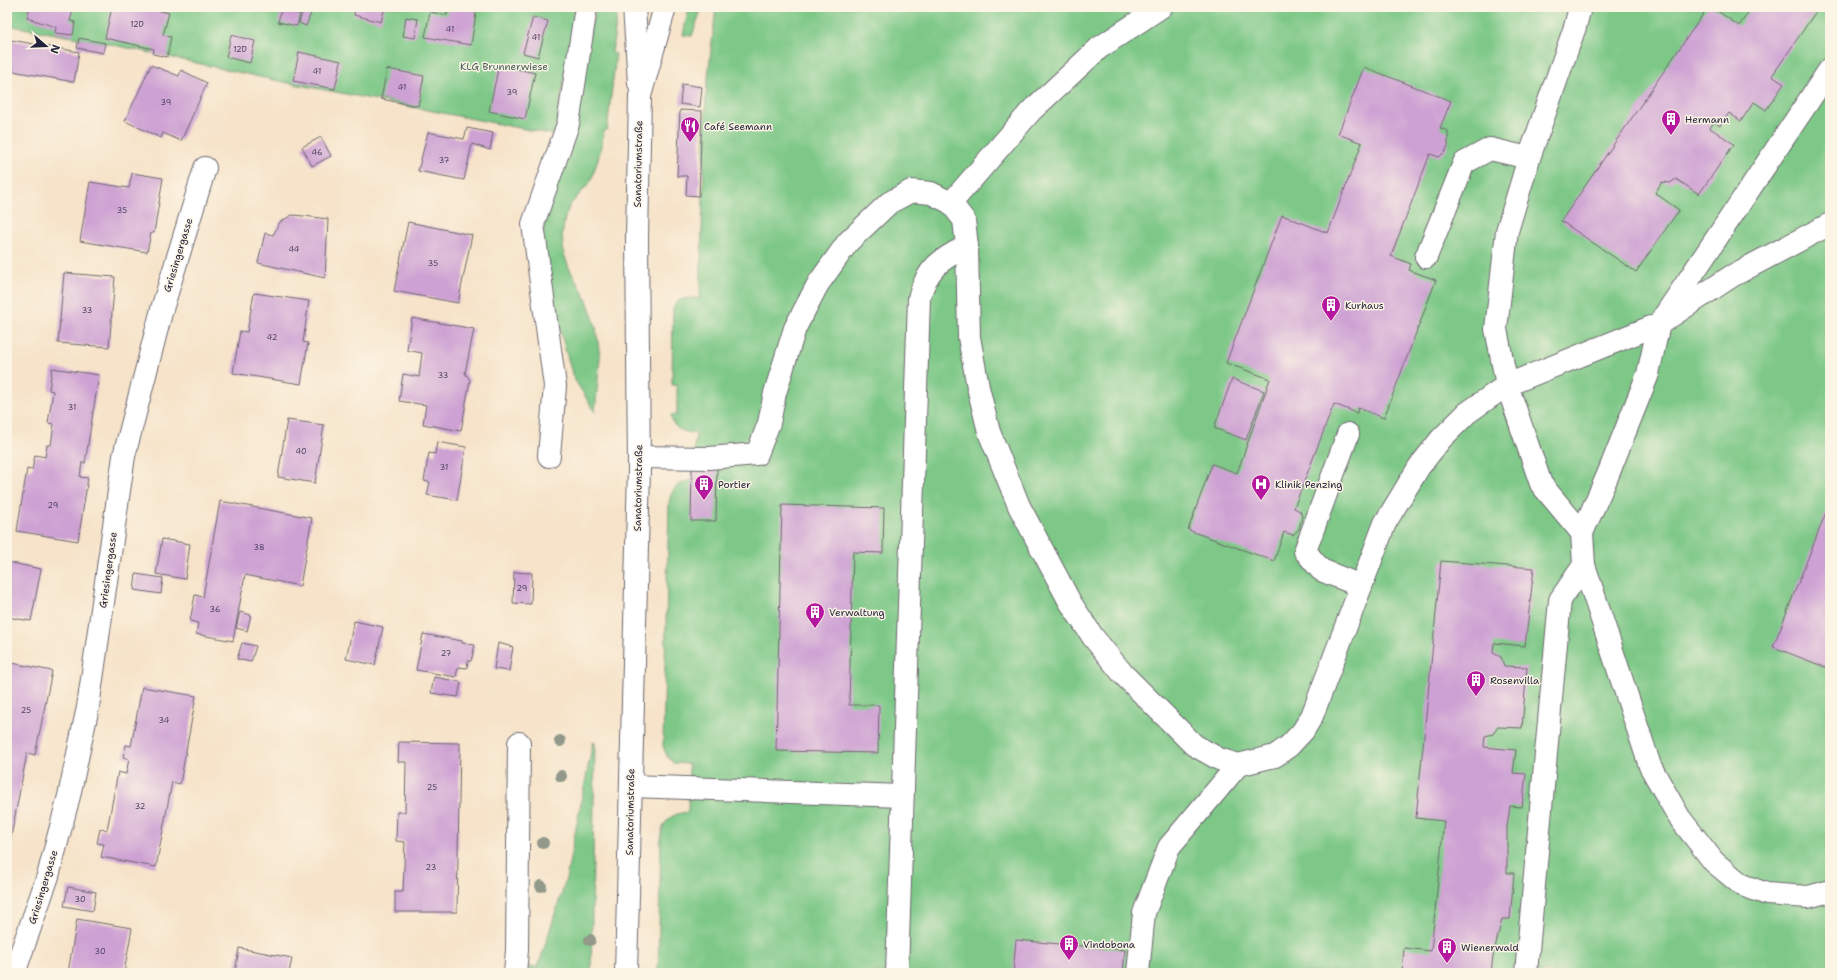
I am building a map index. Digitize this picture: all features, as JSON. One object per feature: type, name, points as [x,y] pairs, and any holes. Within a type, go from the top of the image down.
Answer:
[{"type":"street","points":[[549,456],[555,386],[533,224],[568,124],[586,7]]},
{"type":"street","points":[[634,7],[640,96]]},
{"type":"street","name":"Sanatoriumstraße","points":[[626,973],[639,457],[637,236],[640,96],[665,7]]},
{"type":"street","points":[[951,202],[1031,111],[1099,48],[1161,7]]},
{"type":"street","points":[[1580,7],[1575,27],[1529,158],[1507,231],[1496,330],[1507,385],[1541,484],[1582,533]]},
{"type":"street","points":[[1830,68],[1659,324],[1648,374],[1607,477],[1582,533],[1584,565],[1650,766],[1679,818],[1714,862],[1742,885],[1767,894],[1808,898],[1830,891]]},
{"type":"street","points":[[1426,257],[1464,164],[1490,149],[1529,158]]},
{"type":"street","name":"Griesingergasse","points":[[14,973],[48,876],[69,796],[88,707],[124,456],[162,309],[205,168]]},
{"type":"street","points":[[639,457],[709,458],[757,454],[769,423],[775,393],[795,328],[818,284],[848,242],[889,203],[911,191],[930,193],[951,202],[964,220],[967,246],[969,337],[978,387],[989,432],[1023,513],[1070,602],[1093,637],[1123,674],[1194,745],[1219,759],[1238,765],[1275,756],[1289,746],[1303,731],[1312,716],[1385,523],[1419,467],[1441,439],[1467,413],[1507,385],[1659,324],[1732,276],[1830,224]]},
{"type":"street","points":[[897,973],[919,298],[923,282],[934,268],[950,255],[967,246]]},
{"type":"street","points":[[1348,434],[1305,551],[1321,570],[1361,586]]},
{"type":"street","points":[[1526,973],[1560,600],[1584,565]]},
{"type":"street","points":[[515,973],[517,950],[519,743]]},
{"type":"street","points":[[1138,973],[1144,913],[1169,847],[1238,765]]},
{"type":"street","points":[[631,786],[902,796]]},
{"type":"green space","name":"KLG Brunnerwiese","points":[[7,7],[576,7],[555,135],[269,79],[105,43],[7,25]]},
{"type":"green space","points":[[596,7],[618,7],[612,53],[616,54],[607,130],[604,131],[601,149],[591,181],[570,205],[565,217],[562,236],[564,254],[569,268],[587,300],[596,327],[600,358],[595,412],[573,377],[549,291],[541,235]]},
{"type":"green space","points":[[689,7],[702,7],[692,36],[683,35]]},
{"type":"green space","name":"Klinik Penzing","points":[[716,7],[1830,7],[1830,973],[658,973],[661,834],[662,829],[670,818],[674,815],[688,812],[689,764],[673,763],[667,756],[663,746],[669,503],[671,494],[678,485],[691,481],[696,433],[683,431],[676,427],[671,415],[677,415],[677,385],[672,385],[673,310],[674,306],[680,300],[700,298],[706,94]]},
{"type":"green space","points":[[593,742],[595,743],[591,973],[529,973],[529,966],[536,968],[541,958],[566,879]]},
{"type":"building","points":[[30,7],[74,7],[70,21],[75,22],[73,35],[55,33],[56,27],[27,18]]},
{"type":"building","points":[[112,7],[144,7],[169,13],[163,35],[171,37],[167,57],[153,54],[154,49],[105,38]]},
{"type":"building","points":[[355,7],[385,7],[381,22],[354,15]]},
{"type":"building","points":[[449,7],[477,7],[471,45],[425,37],[430,12],[447,15]]},
{"type":"building","name":"Hermann","points":[[1708,7],[1712,7],[1739,26],[1752,7],[1819,7],[1772,76],[1784,84],[1766,110],[1754,102],[1741,121],[1729,113],[1720,126],[1714,122],[1710,128],[1734,144],[1699,194],[1676,179],[1670,183],[1662,182],[1655,193],[1679,210],[1636,272],[1561,221]]},
{"type":"building","points":[[281,10],[300,14],[297,26],[278,22]]},
{"type":"building","points":[[303,10],[311,13],[306,26],[299,23]]},
{"type":"building","points":[[406,17],[418,19],[415,38],[403,36]]},
{"type":"building","points":[[533,17],[548,21],[538,57],[523,53]]},
{"type":"building","points":[[231,35],[255,41],[250,63],[226,57]]},
{"type":"building","points":[[79,38],[105,43],[103,53],[77,48]]},
{"type":"building","points":[[11,40],[79,52],[74,82],[7,70]]},
{"type":"building","points":[[299,52],[341,61],[335,89],[293,81]]},
{"type":"building","points":[[151,65],[179,76],[181,70],[207,83],[181,141],[163,133],[161,138],[125,121]]},
{"type":"building","points":[[499,65],[535,73],[525,119],[489,111]]},
{"type":"building","name":"Kurhaus","points":[[1364,67],[1451,101],[1440,128],[1448,131],[1448,146],[1445,152],[1439,157],[1430,154],[1391,256],[1411,264],[1409,270],[1436,280],[1384,418],[1358,408],[1357,413],[1334,404],[1294,508],[1300,511],[1302,517],[1299,529],[1293,535],[1284,532],[1274,561],[1188,530],[1212,464],[1237,473],[1270,379],[1226,363],[1282,215],[1328,233],[1362,143],[1338,134]]},
{"type":"building","points":[[387,69],[424,76],[418,106],[381,99]]},
{"type":"building","points":[[682,84],[702,87],[700,107],[680,104]]},
{"type":"building","name":"Café Seemann","points":[[680,110],[702,111],[699,196],[686,195],[687,176],[677,176]]},
{"type":"building","points":[[467,128],[493,133],[490,150],[472,144],[464,180],[418,171],[428,132],[464,139]]},
{"type":"building","points":[[321,137],[331,156],[312,166],[302,147]]},
{"type":"building","points":[[132,173],[163,178],[154,233],[151,233],[147,252],[80,241],[90,182],[129,188]]},
{"type":"building","points":[[292,215],[328,219],[325,278],[258,263],[265,233],[273,235],[280,222]]},
{"type":"building","points":[[408,222],[472,235],[458,303],[394,291]]},
{"type":"building","points":[[64,273],[115,277],[109,347],[58,343]]},
{"type":"building","points":[[254,293],[309,301],[303,342],[308,343],[301,384],[233,373],[240,331],[247,332]]},
{"type":"building","points":[[412,318],[474,329],[465,373],[470,380],[461,431],[423,424],[426,405],[399,401],[403,374],[419,377],[422,353],[407,350]]},
{"type":"building","points":[[52,368],[99,375],[85,463],[82,462],[80,477],[88,478],[78,541],[17,531],[27,469],[32,470],[35,455],[45,457],[47,445],[51,445],[54,424],[48,423],[53,391],[49,390]]},
{"type":"building","points":[[1232,379],[1264,391],[1246,440],[1214,428]]},
{"type":"building","points":[[287,420],[324,425],[315,483],[278,477]]},
{"type":"building","points":[[437,442],[466,447],[457,500],[427,495],[430,482],[424,481],[429,453],[435,454]]},
{"type":"building","name":"Portier","points":[[692,468],[717,468],[716,521],[691,521]]},
{"type":"building","points":[[220,501],[312,518],[300,586],[245,575],[233,641],[196,634],[198,623],[190,621],[195,595],[203,597]]},
{"type":"building","points":[[1830,502],[1830,669],[1773,647]]},
{"type":"building","name":"Verwaltung","points":[[782,505],[884,508],[883,553],[853,552],[849,705],[879,705],[878,753],[776,751]]},
{"type":"building","points":[[162,539],[190,544],[185,579],[156,574]]},
{"type":"building","name":"Rosenvilla","points":[[1441,561],[1534,568],[1525,646],[1494,643],[1493,653],[1501,657],[1504,666],[1527,667],[1522,728],[1498,727],[1493,734],[1485,736],[1484,747],[1516,750],[1513,773],[1526,774],[1522,807],[1510,806],[1507,828],[1507,873],[1514,873],[1510,919],[1502,919],[1493,956],[1491,973],[1402,973],[1404,948],[1431,951],[1444,821],[1416,818]]},
{"type":"building","points":[[7,562],[41,569],[31,621],[7,617]]},
{"type":"building","points":[[514,572],[532,573],[531,604],[513,603]]},
{"type":"building","points":[[136,574],[163,578],[161,594],[134,590]]},
{"type":"building","points":[[240,612],[251,615],[247,631],[236,628]]},
{"type":"building","points":[[354,621],[383,627],[375,665],[346,659]]},
{"type":"building","points":[[423,634],[462,641],[462,643],[475,645],[471,661],[468,661],[467,668],[458,667],[456,677],[416,670]]},
{"type":"building","points":[[242,643],[256,646],[251,662],[237,659]]},
{"type":"building","points":[[498,643],[513,647],[509,671],[494,669]]},
{"type":"building","points":[[7,662],[52,671],[35,755],[27,753],[11,837],[7,836]]},
{"type":"building","points":[[434,677],[461,682],[458,697],[431,693]]},
{"type":"building","points":[[142,687],[196,696],[180,784],[172,782],[156,867],[101,857],[104,844],[97,843],[100,829],[107,830],[118,772],[126,774],[129,759],[123,757],[126,745],[131,746]]},
{"type":"building","points":[[399,742],[460,743],[457,912],[395,912],[395,892],[403,892],[405,842],[396,841],[397,812],[405,812],[406,762],[398,762]]},
{"type":"building","points":[[68,887],[96,892],[93,911],[64,906]]},
{"type":"building","points":[[77,919],[132,928],[124,973],[68,973]]},
{"type":"building","name":"Vindobona","points":[[1016,940],[1125,950],[1123,973],[1013,973]]},
{"type":"building","points":[[239,948],[292,958],[289,973],[235,973]]},
{"type":"place","name":"Hermann","points":[[1671,136]]},
{"type":"place","name":"Café Seemann","points":[[690,143]]},
{"type":"place","name":"Kurhaus","points":[[1331,322]]},
{"type":"place","name":"Portier","points":[[704,501]]},
{"type":"place","name":"Klinik Penzing","points":[[1261,501]]},
{"type":"place","name":"Verwaltung","points":[[815,629]]},
{"type":"place","name":"Rosenvilla","points":[[1476,697]]},
{"type":"place","name":"Vindobona","points":[[1069,961]]},
{"type":"place","name":"Wienerwald","points":[[1447,964]]}]
